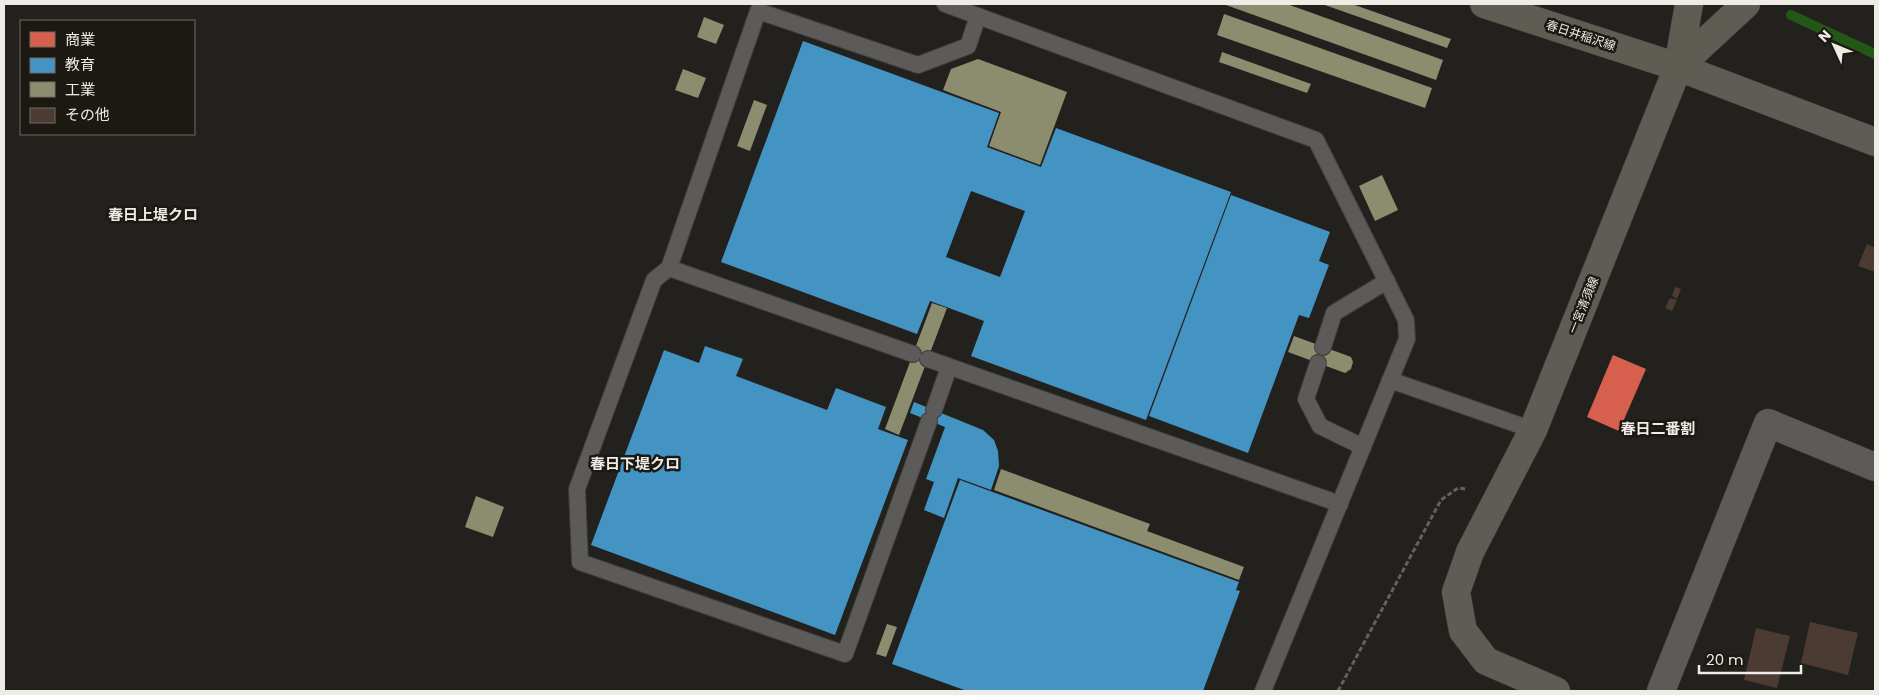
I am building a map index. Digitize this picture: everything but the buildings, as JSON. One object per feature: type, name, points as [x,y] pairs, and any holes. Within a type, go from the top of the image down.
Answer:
[{"type":"main road","name":"春日井稲沢線","points":[[1484,4],[1678,67]]},
{"type":"main road","points":[[1678,67],[1690,4]]},
{"type":"main road","points":[[1678,67],[1746,4]]},
{"type":"main road","points":[[1678,67],[1875,142]]},
{"type":"main road","name":"一宮清須線","points":[[1556,691],[1486,661],[1463,631],[1456,592],[1470,552],[1533,430],[1678,67]]},
{"type":"street","points":[[1661,691],[1768,423],[1875,467]]},
{"type":"lane","points":[[945,4],[1316,140],[1406,320],[1407,339],[1263,691]]},
{"type":"lane","points":[[949,367],[845,654],[580,562],[577,489],[654,280],[668,268],[758,11],[918,65],[968,46],[978,16]]},
{"type":"lane","points":[[668,268],[1340,504]]},
{"type":"lane","points":[[1323,347],[1334,313],[1387,281]]},
{"type":"lane","points":[[1318,363],[1306,399],[1320,426],[1362,447]]},
{"type":"lane","points":[[1390,380],[1533,430]]},
{"type":"path","points":[[1338,691],[1441,500],[1458,488],[1500,494]]},
{"type":"waterway","points":[[1791,15],[1875,54]]},
{"type":"district","name":"春日上堤クロ","points":[[153,214]]},
{"type":"district","name":"春日二番割","points":[[1658,428]]},
{"type":"district","name":"春日下堤クロ","points":[[635,463]]}]
